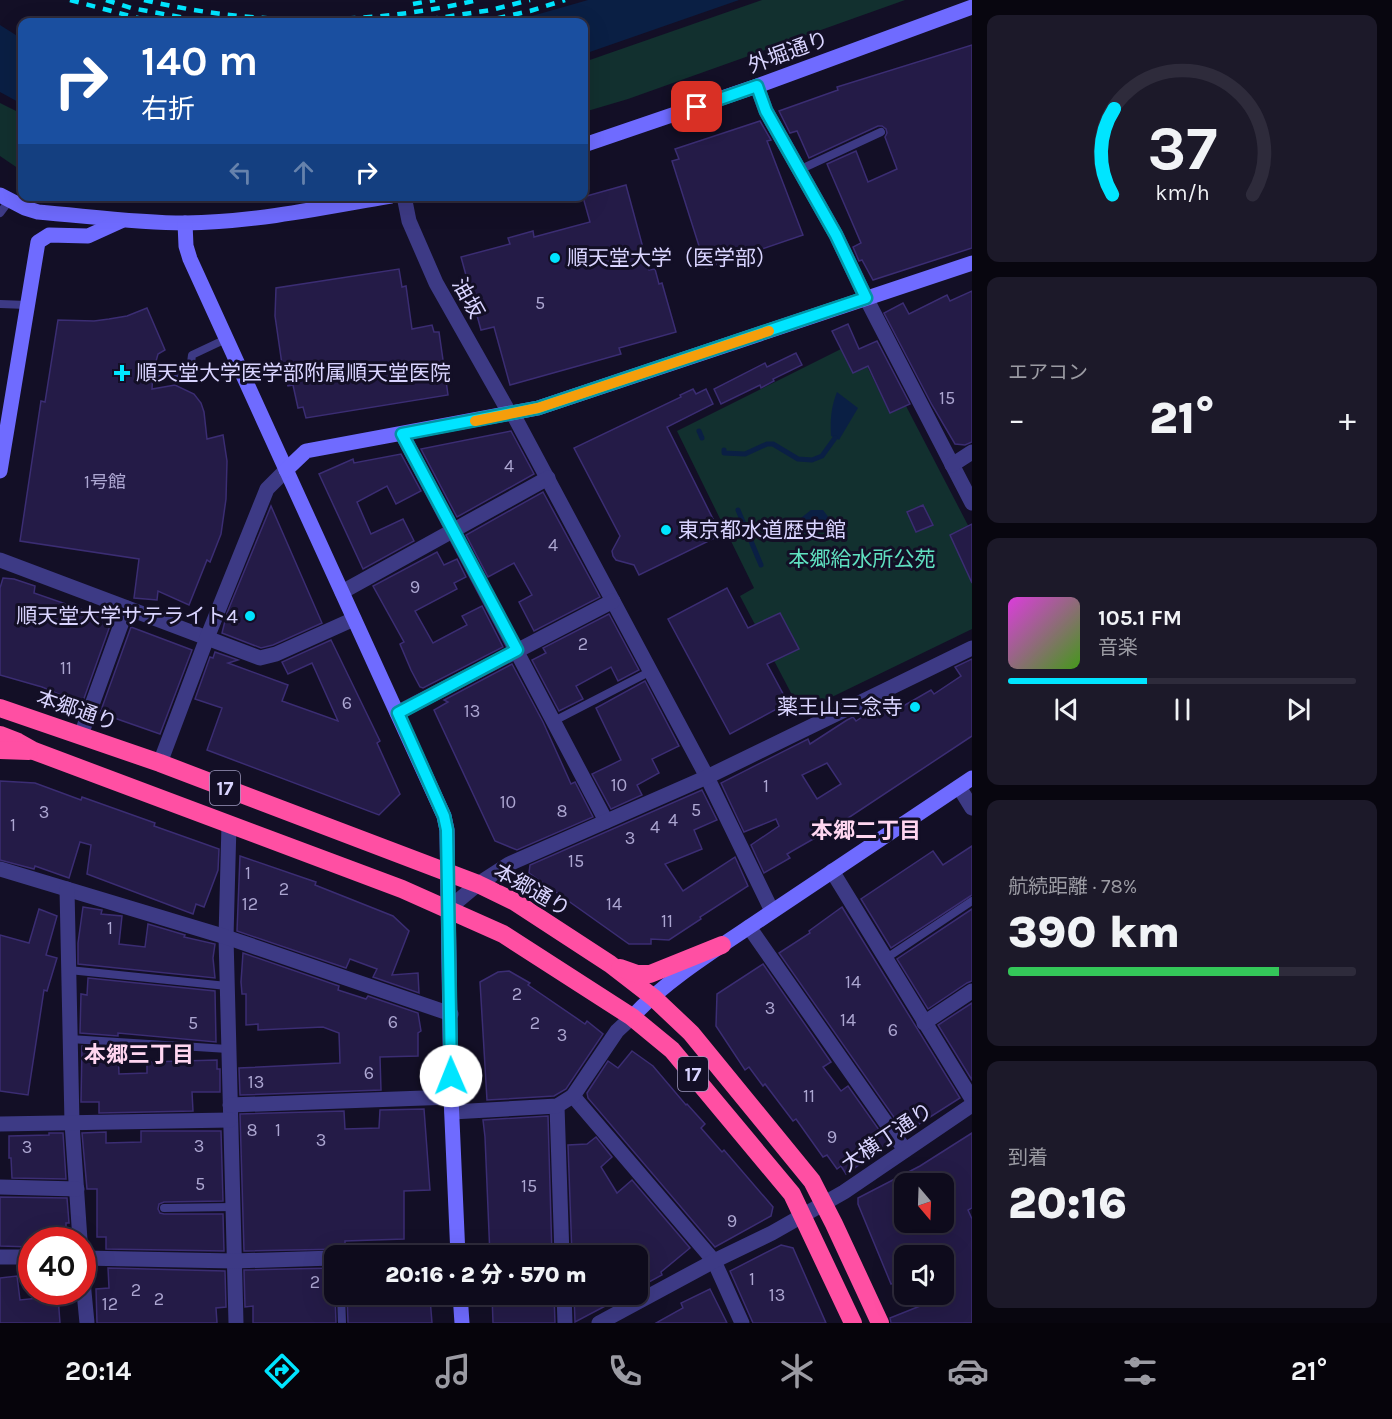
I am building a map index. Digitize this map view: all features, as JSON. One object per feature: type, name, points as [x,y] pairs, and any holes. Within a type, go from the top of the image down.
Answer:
[{"type":"highway","name":"本郷通り","points":[[0,708],[160,763],[478,884],[515,902],[610,964],[654,998],[691,1033],[812,1181],[880,1323]]},
{"type":"highway","name":"17","points":[[0,735],[18,742],[33,752],[402,889],[448,909],[503,934],[632,1017],[672,1050],[792,1194],[853,1323]]},
{"type":"highway","points":[[0,750],[33,752]]},
{"type":"highway","points":[[610,964],[637,974],[650,974],[722,945]]},
{"type":"street","name":"外堀通り","points":[[588,144],[757,86],[972,8]]},
{"type":"street","points":[[757,86],[766,111],[836,235],[972,503]]},
{"type":"street","points":[[3,203],[38,212],[184,223],[236,220],[359,201]]},
{"type":"street","name":"油坂","points":[[405,201],[409,221],[435,283],[548,478],[707,777],[772,911]]},
{"type":"street","points":[[0,471],[38,242],[42,237],[49,235],[87,236],[124,220]]},
{"type":"street","points":[[184,223],[186,246],[190,259],[444,816],[447,830],[452,1105],[458,1245]]},
{"type":"street","points":[[160,763],[267,489],[306,451],[512,414],[549,404],[972,263]]},
{"type":"street","points":[[402,434],[606,821]]},
{"type":"street","points":[[952,465],[972,452]]},
{"type":"street","points":[[342,592],[548,478]]},
{"type":"street","points":[[0,560],[260,658],[276,654],[354,619]]},
{"type":"street","points":[[398,713],[613,601]]},
{"type":"street","points":[[81,735],[128,608]]},
{"type":"street","points":[[448,909],[478,884],[509,864],[707,777],[972,648]]},
{"type":"street","points":[[0,1124],[72,1123],[230,1112],[452,1105],[557,1106],[573,1096],[616,1031],[654,998],[722,945],[972,778]]},
{"type":"street","points":[[958,787],[972,808]]},
{"type":"street","points":[[229,824],[226,937],[236,1323]]},
{"type":"street","points":[[0,869],[226,937],[451,1014]]},
{"type":"street","points":[[832,871],[972,1099]]},
{"type":"street","points":[[67,889],[72,1123],[79,1227]]},
{"type":"street","points":[[749,927],[905,1150]]},
{"type":"street","points":[[924,1023],[972,991]]},
{"type":"street","points":[[573,1096],[714,1261],[742,1323]]},
{"type":"street","name":"大横丁通り","points":[[599,1323],[714,1261],[772,1233],[824,1203],[972,1105]]},
{"type":"street","points":[[557,1106],[562,1245]]},
{"type":"street","points":[[0,1187],[77,1189]]},
{"type":"street","points":[[0,1257],[18,1257]]},
{"type":"street","points":[[96,1258],[234,1261],[324,1258]]},
{"type":"street","points":[[85,1305],[87,1323]]},
{"type":"street","points":[[461,1305],[462,1323]]},
{"type":"street","points":[[564,1305],[565,1323]]},
{"type":"lane","points":[[800,170],[881,132]]},
{"type":"lane","points":[[0,304],[27,305]]},
{"type":"lane","points":[[159,374],[189,379],[192,355],[226,339]]},
{"type":"lane","points":[[554,721],[651,671]]},
{"type":"lane","points":[[885,959],[972,901]]},
{"type":"lane","points":[[69,970],[227,986]]},
{"type":"lane","points":[[70,1039],[228,1049]]},
{"type":"lane","points":[[165,1208],[233,1207]]},
{"type":"lane","points":[[341,1305],[342,1323]]},
{"type":"green space","points":[[762,0],[905,0],[628,99],[588,111],[588,61]]},
{"type":"green space","points":[[0,103],[18,112],[18,168],[0,156]]},
{"type":"green space","name":"本郷給水所公苑","points":[[855,342],[890,413],[906,406],[972,533],[972,629],[801,712],[740,596],[754,588],[677,431]]},
{"type":"water","points":[[588,0],[739,0],[588,53],[588,18],[525,18]]},
{"type":"water","points":[[0,25],[18,36],[18,102],[0,92]]},
{"type":"water","points":[[837,392],[858,408],[839,440],[831,436],[832,408]]},
{"type":"water","points":[[811,510],[823,510],[829,518],[827,528],[809,535],[800,530],[801,518]]},
{"type":"building","points":[[972,45],[972,248],[873,280],[862,260],[859,261],[853,247],[861,243],[827,164],[856,151],[868,182],[897,169],[885,137],[886,129],[878,126],[809,158],[797,131],[790,133],[779,111],[838,90],[837,87]]},
{"type":"building","points":[[760,121],[771,140],[767,141],[803,235],[706,268],[672,161],[679,159],[675,149]]},
{"type":"building","points":[[626,185],[649,270],[655,269],[659,284],[662,283],[676,332],[619,348],[621,354],[510,385],[494,327],[481,330],[461,257],[510,244],[508,238],[533,231],[534,237],[590,222],[584,201],[588,201],[588,196]]},
{"type":"building","points":[[399,269],[402,287],[406,286],[412,329],[432,325],[434,332],[439,332],[448,395],[306,418],[303,407],[298,408],[293,385],[288,386],[283,371],[275,316],[276,288]]},
{"type":"building","points":[[972,291],[972,442],[965,445],[955,444],[884,313],[903,303],[909,314],[947,295],[950,301]]},
{"type":"building","name":"順天堂大学医学部附属順天堂医院","points":[[147,308],[165,350],[158,354],[153,372],[152,389],[175,385],[194,394],[204,412],[207,439],[223,435],[227,461],[226,499],[221,534],[210,562],[207,560],[189,605],[158,591],[157,600],[134,598],[139,559],[20,541],[41,401],[45,402],[58,320],[109,319],[127,316]]},
{"type":"building","points":[[848,324],[859,349],[877,341],[910,404],[890,413],[868,366],[853,373],[832,331]]},
{"type":"building","points":[[796,353],[802,365],[773,379],[774,381],[761,388],[760,385],[721,404],[714,389],[765,363],[767,367]]},
{"type":"building","points":[[693,389],[696,394],[706,389],[713,404],[667,427],[721,535],[639,575],[634,565],[616,560],[613,556],[612,551],[620,536],[574,448],[681,397],[680,395]]},
{"type":"building","points":[[511,431],[534,474],[457,517],[421,449]]},
{"type":"building","points":[[401,454],[421,491],[396,504],[387,486],[357,502],[371,534],[403,519],[414,541],[363,569],[319,474],[353,459],[354,463]]},
{"type":"building","points":[[543,492],[600,597],[534,631],[519,602],[532,595],[514,563],[488,577],[466,535]]},
{"type":"building","points":[[923,505],[933,525],[916,532],[907,512]]},
{"type":"building","points":[[271,506],[322,623],[261,648],[222,633],[227,613]]},
{"type":"building","points":[[972,524],[972,583],[950,535]]},
{"type":"building","points":[[437,552],[444,565],[457,559],[466,577],[454,583],[457,589],[415,611],[433,643],[467,625],[462,616],[482,606],[503,647],[423,688],[420,687],[411,670],[400,644],[404,642],[373,586]]},
{"type":"building","points":[[3,578],[35,586],[34,593],[112,620],[82,704],[42,687],[0,675],[0,588]]},
{"type":"building","points":[[727,588],[748,628],[780,613],[799,649],[767,664],[788,703],[730,734],[668,619]]},
{"type":"building","points":[[609,614],[639,670],[618,681],[611,667],[576,686],[583,699],[559,711],[532,660],[546,653],[543,648]]},
{"type":"building","points":[[131,627],[192,650],[160,734],[100,713]]},
{"type":"building","points":[[331,640],[380,741],[377,743],[400,794],[379,815],[207,750],[222,708],[195,699],[210,657],[213,658],[215,652],[238,660],[228,663],[288,685],[282,701],[338,721],[312,663],[288,674],[282,662]]},
{"type":"building","points":[[972,659],[972,736],[836,826],[787,854],[790,858],[764,873],[751,845],[779,826],[776,819],[744,832],[721,783],[808,739],[810,744],[847,720],[853,717],[856,721],[886,701],[893,712],[931,690],[934,694],[961,676],[955,667]],"holes":[[[827,763],[841,784],[817,799],[802,775]]]},
{"type":"building","points":[[512,664],[543,722],[571,784],[575,782],[593,817],[517,850],[495,841],[434,710],[448,702],[444,700]]},
{"type":"building","points":[[645,681],[679,746],[652,759],[659,773],[637,785],[642,795],[611,809],[592,774],[621,760],[596,708]]},
{"type":"building","points":[[0,781],[35,783],[81,800],[82,797],[219,849],[218,870],[204,907],[196,904],[193,914],[87,874],[91,845],[80,842],[69,878],[35,866],[34,869],[0,860]]},
{"type":"building","points":[[702,790],[717,820],[694,830],[702,849],[665,864],[683,891],[735,857],[748,886],[669,940],[651,939],[651,944],[629,944],[529,873],[530,865]]},
{"type":"building","points":[[972,846],[972,895],[891,948],[861,899],[933,851],[943,865]]},
{"type":"building","points":[[240,856],[316,882],[315,885],[393,916],[409,931],[392,975],[418,973],[419,993],[373,977],[377,969],[350,959],[346,968],[237,931]]},
{"type":"building","points":[[83,907],[102,910],[101,914],[122,916],[119,944],[145,947],[148,924],[185,935],[184,937],[215,944],[213,958],[215,978],[78,964],[78,943]]},
{"type":"building","points":[[842,907],[960,1098],[905,1133],[779,953],[810,933],[809,931]]},
{"type":"building","points":[[39,909],[57,916],[46,955],[57,958],[47,991],[44,990],[28,1095],[0,1091],[0,935],[29,943]]},
{"type":"building","points":[[972,909],[972,981],[928,1009],[897,959]]},
{"type":"building","points":[[243,953],[339,986],[338,990],[366,999],[368,996],[418,1013],[421,1031],[418,1033],[418,1056],[380,1057],[381,1090],[240,1095],[239,1068],[340,1063],[339,1033],[323,1027],[258,1030],[258,1024],[246,1025],[246,994],[242,994],[241,982]]},
{"type":"building","points":[[763,964],[831,1062],[823,1067],[841,1091],[848,1086],[889,1144],[846,1174],[841,1166],[837,1169],[827,1155],[823,1157],[796,1119],[793,1121],[749,1067],[745,1070],[716,1026],[717,994]]},
{"type":"building","points":[[509,971],[530,983],[528,985],[585,1024],[587,1021],[603,1034],[566,1089],[554,1096],[487,1100],[480,982],[498,972]]},
{"type":"building","points":[[88,978],[215,991],[216,1042],[118,1033],[118,1036],[80,1033],[81,994],[87,995]]},
{"type":"building","points":[[972,1003],[972,1080],[938,1025]]},
{"type":"building","points":[[82,1046],[118,1048],[119,1074],[147,1073],[147,1062],[217,1060],[217,1069],[220,1069],[220,1092],[192,1092],[193,1111],[99,1113],[99,1102],[81,1102]]},
{"type":"building","points":[[632,1051],[653,1066],[705,1124],[701,1128],[722,1152],[724,1150],[773,1207],[771,1216],[715,1247],[588,1098],[587,1093],[608,1061],[618,1068]]},
{"type":"building","points":[[424,1109],[430,1190],[404,1191],[404,1239],[345,1241],[345,1245],[324,1245],[324,1249],[244,1251],[240,1114],[344,1111],[345,1129],[379,1128],[380,1110]]},
{"type":"building","points":[[548,1116],[552,1245],[490,1245],[483,1120]]},
{"type":"building","points":[[141,1131],[221,1131],[223,1201],[164,1202],[159,1204],[158,1209],[164,1214],[223,1214],[224,1251],[106,1249],[106,1237],[97,1237],[97,1189],[87,1189],[82,1133],[106,1132],[106,1143],[141,1142]]},
{"type":"building","points":[[49,1133],[63,1133],[66,1179],[12,1178],[9,1136],[49,1135]]},
{"type":"building","points":[[972,1133],[972,1208],[968,1210],[972,1219],[972,1323],[891,1323],[890,1318],[920,1305],[954,1305],[954,1245],[894,1245],[894,1283],[891,1284],[858,1204],[858,1198],[894,1179],[894,1233],[954,1233],[954,1173],[906,1173]]},
{"type":"building","points":[[596,1137],[612,1157],[601,1167],[617,1193],[632,1180],[690,1248],[661,1272],[662,1275],[648,1283],[648,1245],[572,1245],[568,1145],[587,1144]]},
{"type":"building","points":[[0,1197],[67,1198],[69,1223],[66,1223],[66,1227],[18,1227],[18,1247],[0,1246]]},
{"type":"building","points":[[781,1245],[793,1248],[826,1323],[753,1323],[730,1271]]},
{"type":"building","points":[[108,1268],[225,1271],[226,1307],[216,1308],[217,1323],[97,1323],[96,1289],[109,1288]]},
{"type":"building","points":[[324,1268],[324,1305],[335,1305],[336,1323],[253,1323],[253,1306],[245,1307],[244,1270]]},
{"type":"building","points":[[17,1276],[18,1305],[59,1305],[60,1323],[0,1323],[0,1278]]},
{"type":"building","points":[[710,1289],[727,1323],[656,1323],[683,1308],[681,1303]]},
{"type":"building","points":[[347,1305],[431,1305],[432,1323],[348,1323]]},
{"type":"building","points":[[492,1305],[554,1305],[555,1323],[493,1323]]},
{"type":"building","points":[[574,1305],[607,1305],[575,1322]]},
{"type":"waterway","points":[[699,431],[702,438]]},
{"type":"waterway","points":[[724,450],[724,453],[745,454],[767,444],[773,444],[798,459],[812,460],[822,456],[835,438]]},
{"type":"waterway","points":[[738,510],[761,565]]},
{"type":"railway","points":[[70,0],[138,18]]},
{"type":"railway","points":[[106,0],[131,8],[185,18]]},
{"type":"railway","points":[[144,0],[185,9],[269,18]]},
{"type":"railway","points":[[413,4],[435,0]]},
{"type":"railway","points":[[353,18],[436,9],[478,0]]},
{"type":"railway","points":[[438,18],[491,10],[530,0]]},
{"type":"railway","points":[[498,18],[565,0]]},
{"type":"slow traffic","points":[[475,421],[538,408],[769,331]]},
{"type":"place","name":"順天堂大学（医学部）","points":[[555,258]]},
{"type":"place","name":"順天堂大学医学部附属順天堂医院","points":[[122,373]]},
{"type":"place","name":"東京都水道歴史館","points":[[666,530]]},
{"type":"place","name":"順天堂大学サテライト4","points":[[250,616]]},
{"type":"place","name":"薬王山三念寺","points":[[915,707]]},
{"type":"district","name":"本郷二丁目","points":[[866,831]]},
{"type":"district","name":"本郷三丁目","points":[[139,1055]]},
{"type":"route","points":[[451,1076],[447,830],[444,816],[398,713],[517,650],[402,434],[538,408],[866,298],[836,235],[766,111],[757,86],[697,107]]}]
